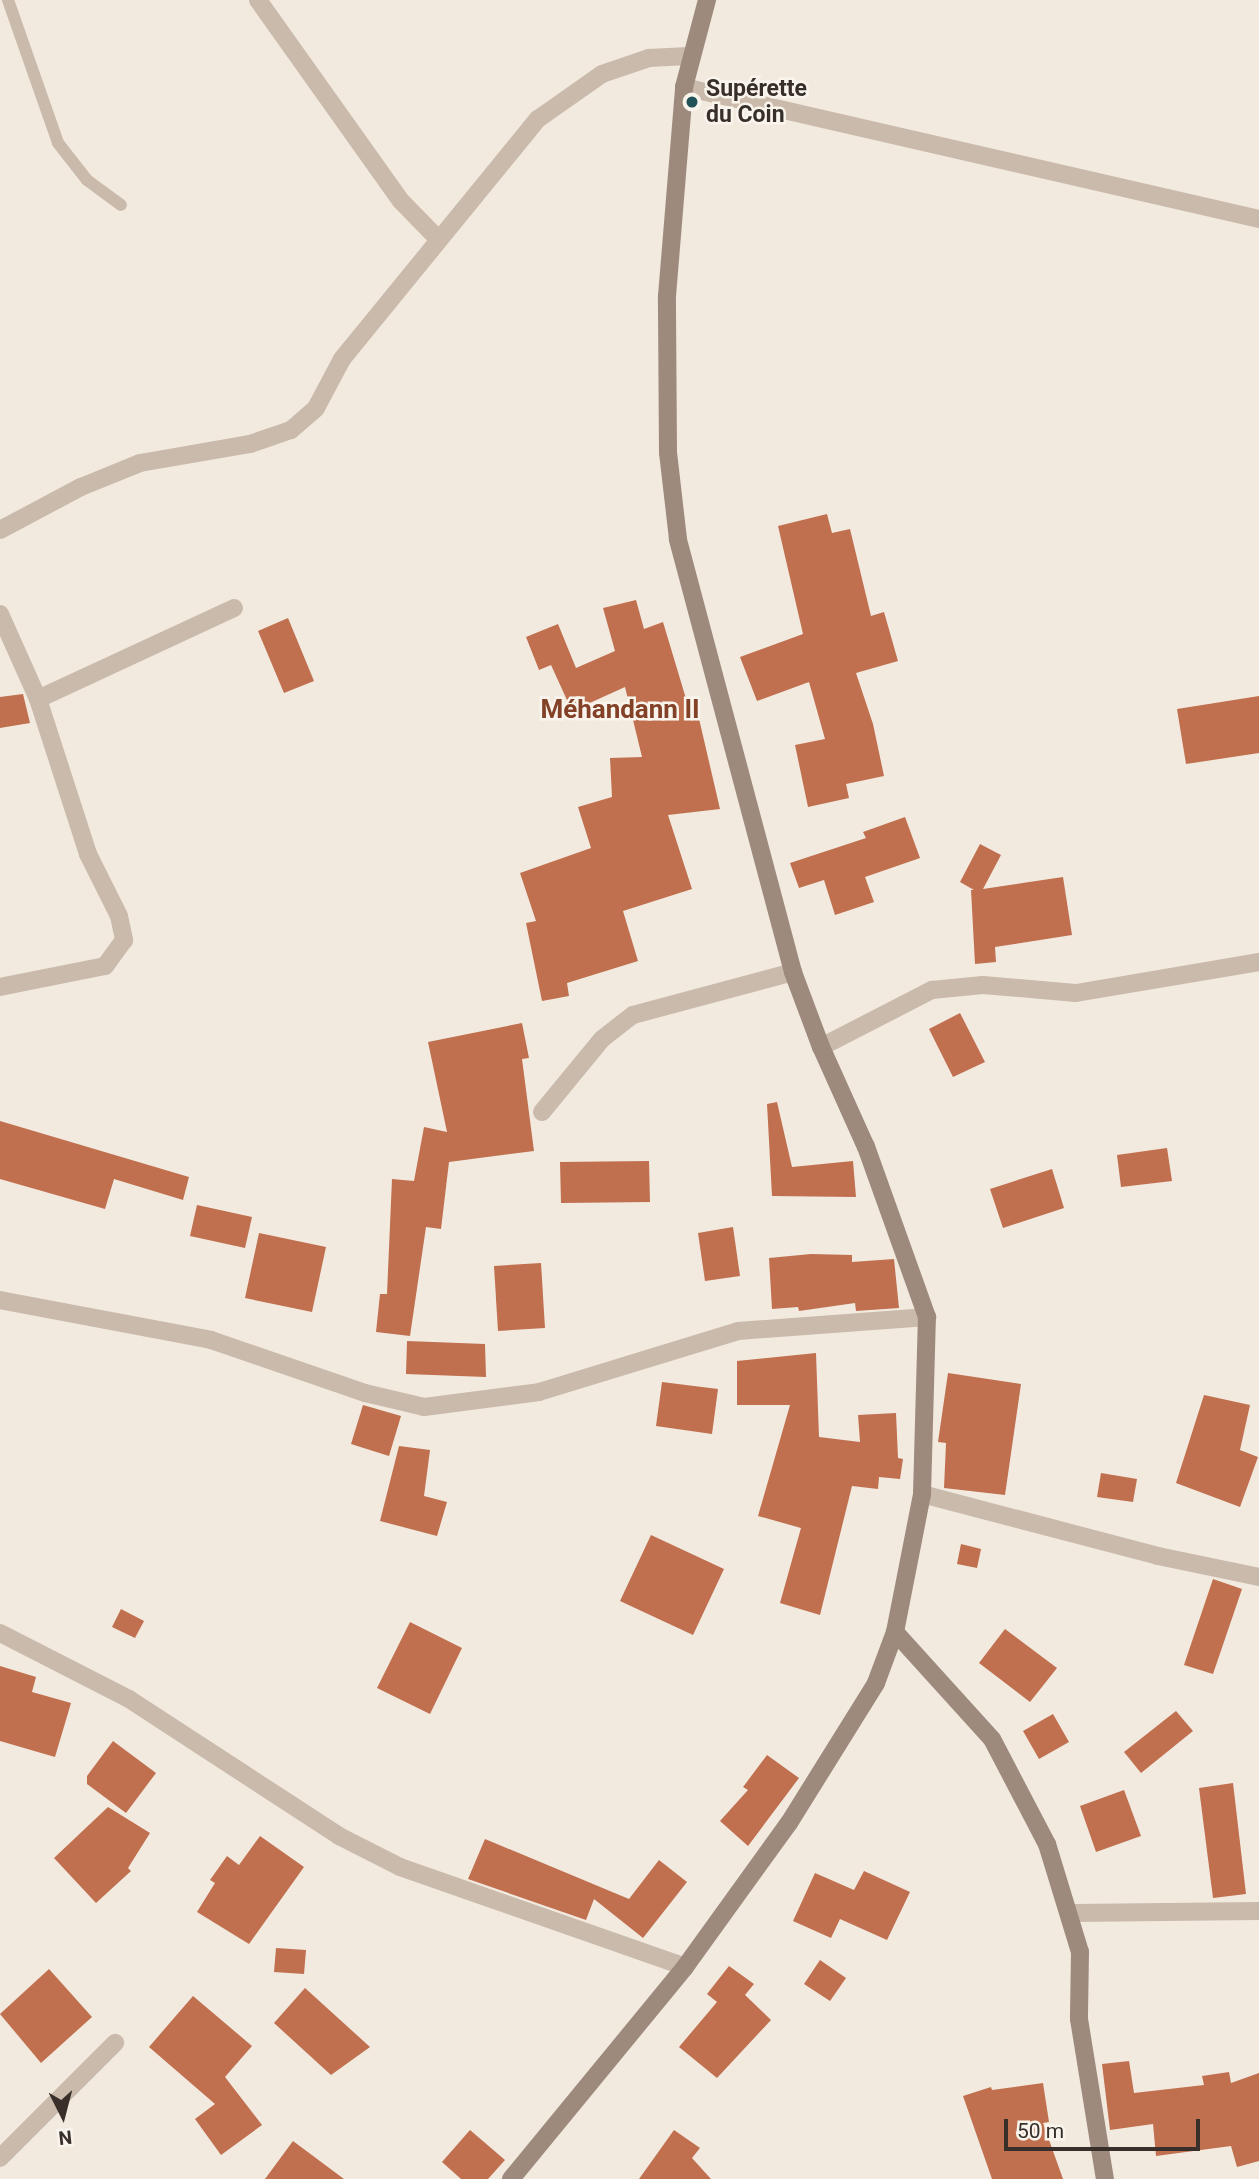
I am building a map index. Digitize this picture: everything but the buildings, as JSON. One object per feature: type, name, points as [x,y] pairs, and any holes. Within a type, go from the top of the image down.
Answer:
[{"type":"street","points":[[258,0],[401,201],[439,240]]},
{"type":"street","points":[[511,2179],[685,1967],[796,1812],[876,1683],[895,1632],[922,1494],[927,1317],[866,1147],[821,1047],[793,972],[678,539],[668,453],[667,296],[688,56],[707,0]]},
{"type":"street","points":[[0,530],[81,487],[140,463],[250,444],[291,430],[316,408],[342,359],[538,119],[602,74],[649,58],[688,56]]},
{"type":"street","points":[[684,87],[1259,219]]},
{"type":"street","points":[[38,699],[233,608]]},
{"type":"street","points":[[0,614],[38,699],[88,854],[119,916],[124,940],[105,966],[0,987]]},
{"type":"street","points":[[821,1047],[932,990],[983,985],[1076,993],[1259,961]]},
{"type":"street","points":[[542,1112],[602,1039],[633,1016],[793,972]]},
{"type":"street","points":[[0,1300],[211,1340],[365,1392],[424,1407],[539,1392],[738,1331],[927,1317]]},
{"type":"street","points":[[922,1494],[1158,1556],[1259,1577]]},
{"type":"street","points":[[895,1632],[992,1739],[1048,1844],[1072,1913],[1080,1952],[1079,2019],[1105,2179]]},
{"type":"street","points":[[0,1633],[129,1699],[339,1836],[400,1867],[685,1967]]},
{"type":"street","points":[[1072,1913],[1259,1911]]},
{"type":"street","points":[[0,2158],[115,2043]]},
{"type":"lane","points":[[8,0],[58,143],[87,180],[121,205]]},
{"type":"place","name":"Supérette du Coin","points":[[692,102]]},
{"type":"district","name":"Méhandann II","points":[[620,710]]}]
